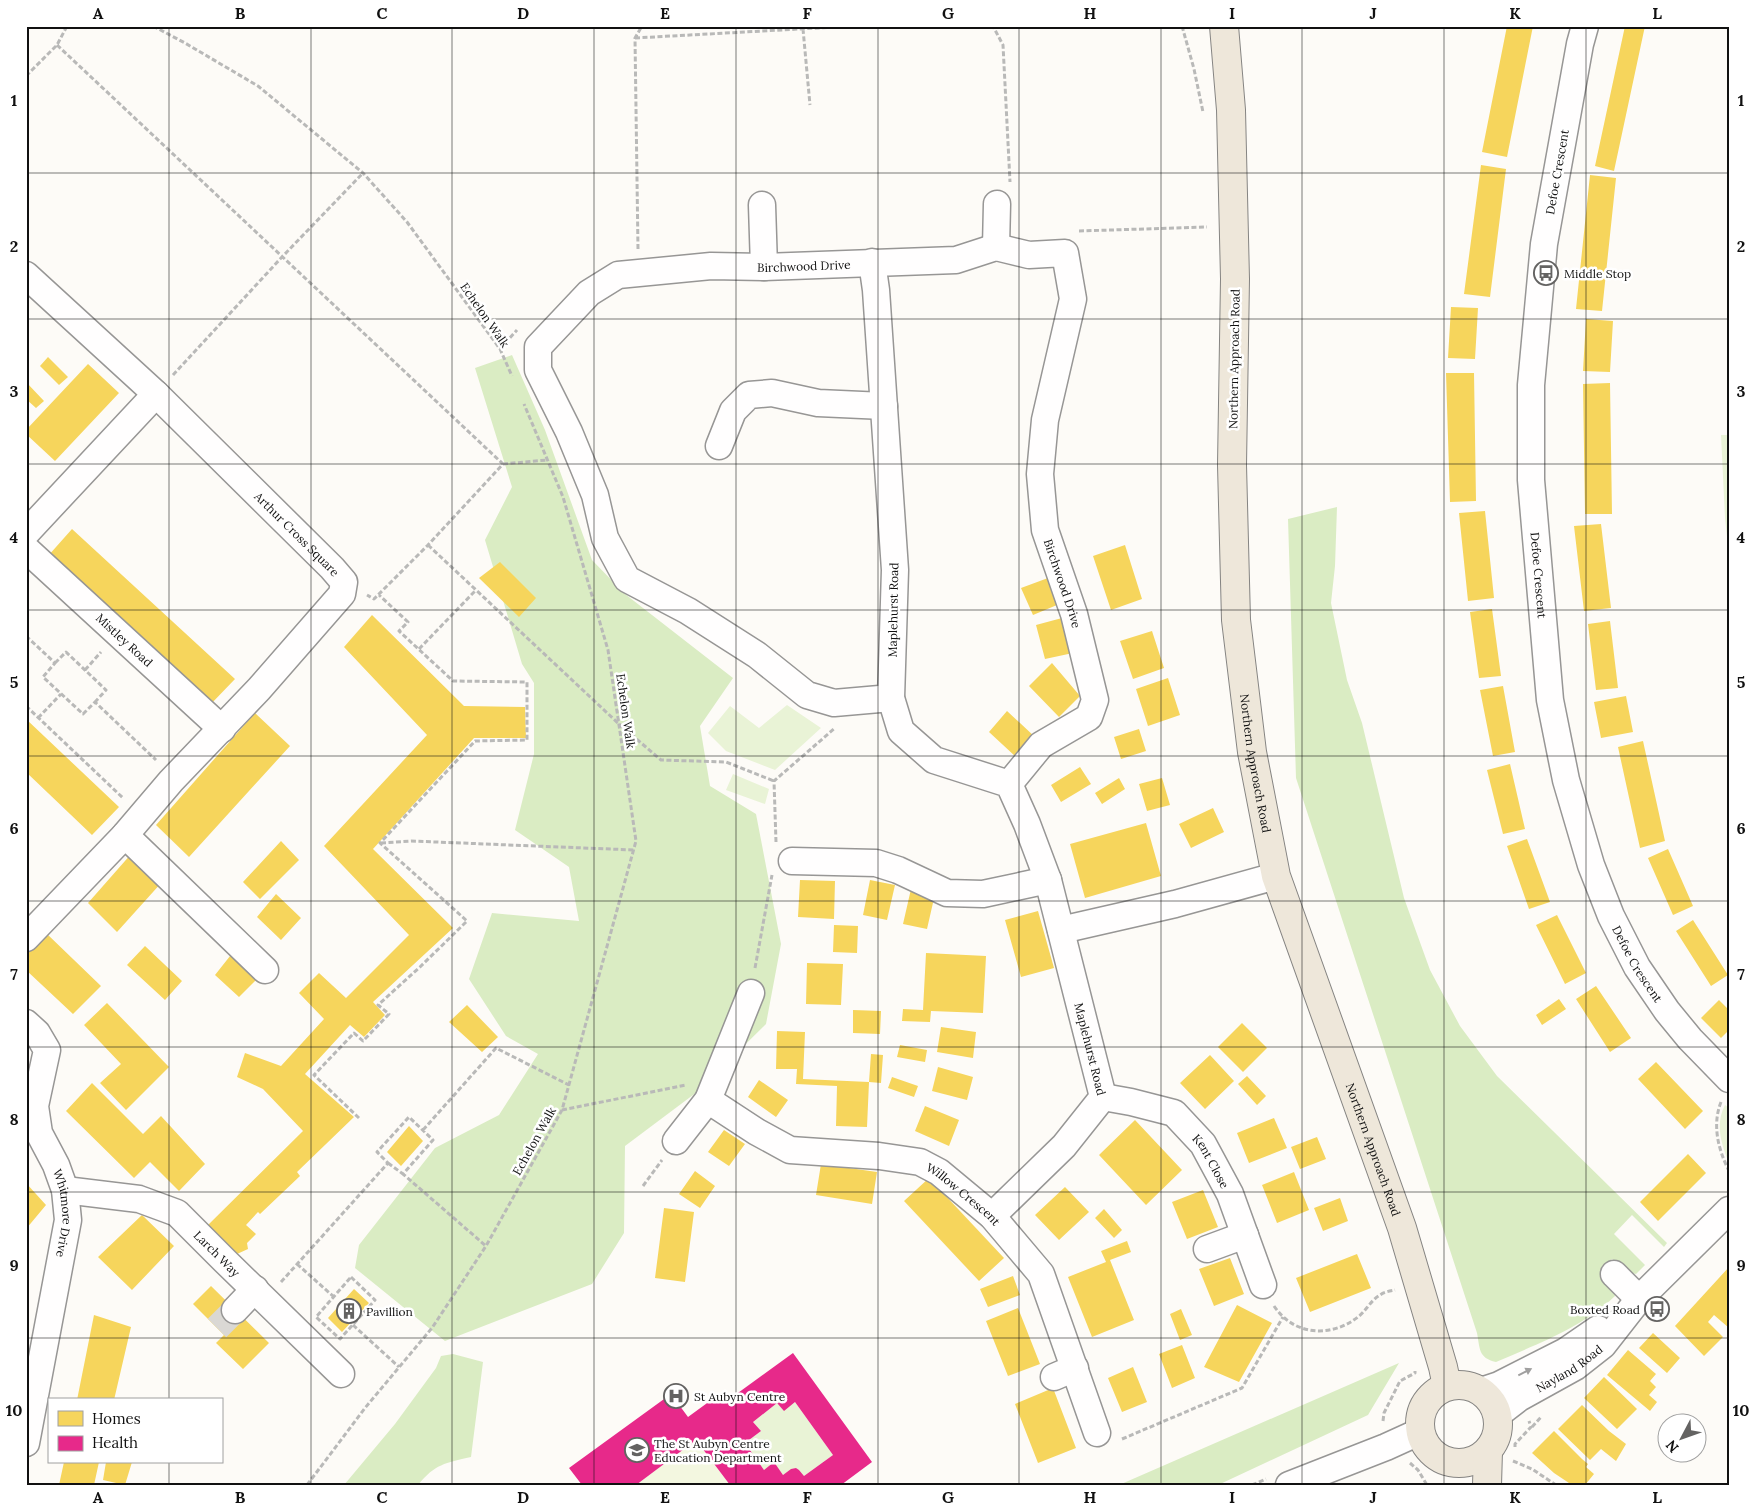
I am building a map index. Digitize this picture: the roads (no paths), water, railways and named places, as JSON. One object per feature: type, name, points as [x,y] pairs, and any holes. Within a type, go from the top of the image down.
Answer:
[{"type":"main road","name":"Northern Approach Road","points":[[1206,26],[1231,110]]},
{"type":"main road","name":"Northern Approach Road","points":[[1224,26],[1231,110],[1235,279],[1232,465],[1236,620],[1252,752],[1276,876],[1402,1228],[1441,1358],[1447,1386]]},
{"type":"main road","points":[[1465,1384],[1481,1391],[1491,1401],[1497,1414],[1496,1440],[1488,1451],[1477,1459],[1463,1464],[1454,1474],[1430,1451],[1423,1442],[1420,1432],[1419,1417],[1424,1403],[1434,1393],[1447,1386],[1465,1384]]},
{"type":"main road","points":[[1487,1485],[1488,1451]]},
{"type":"street","name":"Defoe Crescent","points":[[1585,26],[1580,44],[1544,244],[1531,385],[1531,480],[1550,700],[1566,780],[1591,865],[1611,916],[1637,967],[1726,1088]]},
{"type":"street","points":[[996,247],[1003,196]]},
{"type":"street","points":[[762,205],[764,267]]},
{"type":"street","name":"Birchwood Drive","points":[[891,698],[834,703],[807,695],[757,655],[688,611],[628,579],[605,538],[591,486],[569,432],[538,370],[538,347],[589,293],[618,275],[711,266],[764,267],[956,260],[996,247],[1029,255],[1065,253],[1072,299],[1045,420],[1040,474],[1045,530],[1074,614],[1096,700],[1089,717],[1041,745],[1009,784]]},
{"type":"street","name":"Maplehurst Road","points":[[872,262],[895,570],[891,698],[901,731],[934,760],[1009,784],[1027,824],[1048,880],[1103,1097],[1064,1146],[992,1216]]},
{"type":"street","name":"Arthur Cross Square","points":[[26,275],[156,394],[344,582],[342,594],[260,689],[175,778],[134,826],[26,938]]},
{"type":"street","points":[[719,446],[733,411],[748,395],[772,393],[818,403],[884,406]]},
{"type":"street","points":[[26,532],[156,394]]},
{"type":"street","name":"Mistley Road","points":[[26,549],[222,729]]},
{"type":"street","points":[[134,826],[265,970]]},
{"type":"street","points":[[792,861],[876,863],[898,870],[947,893],[983,894],[1048,880]]},
{"type":"street","points":[[1061,930],[1184,901],[1276,876]]},
{"type":"street","points":[[676,1141],[712,1089],[751,993]]},
{"type":"street","name":"Whitmore Drive","points":[[26,1023],[37,1033],[46,1050],[31,1106],[39,1133],[56,1165],[65,1190],[68,1220],[28,1417],[26,1443]]},
{"type":"street","name":"Willow Crescent","points":[[712,1089],[757,1132],[790,1150],[879,1156],[920,1162],[939,1172],[992,1216],[1041,1274],[1064,1372],[1098,1433]]},
{"type":"street","name":"Kent Close","points":[[1103,1097],[1174,1113],[1204,1144],[1230,1194],[1263,1285]]},
{"type":"street","name":"Larch Way","points":[[65,1190],[140,1199],[177,1213],[341,1374]]},
{"type":"street","name":"Nayland Road","points":[[1497,1414],[1519,1398],[1575,1367],[1603,1345],[1635,1304],[1729,1210]]},
{"type":"street","points":[[1207,1249],[1245,1235]]},
{"type":"street","points":[[1614,1274],[1627,1289],[1635,1304]]},
{"type":"street","points":[[235,1310],[260,1294]]},
{"type":"street","name":"Nayland Road","points":[[1481,1391],[1499,1385],[1566,1351],[1635,1304]]},
{"type":"street","points":[[1279,1481],[1386,1447],[1420,1432]]},
{"type":"tunnel","points":[[217,1328],[235,1310]]},
{"type":"place","name":"Middle Stop","points":[[1546,273]]},
{"type":"place","name":"Boxted Road","points":[[1657,1309]]},
{"type":"place","name":"Pavillion","points":[[349,1311]]},
{"type":"place","name":"St Aubyn Centre","points":[[676,1396]]},
{"type":"place","name":"The St Aubyn Centre Education Department","points":[[637,1450]]}]
